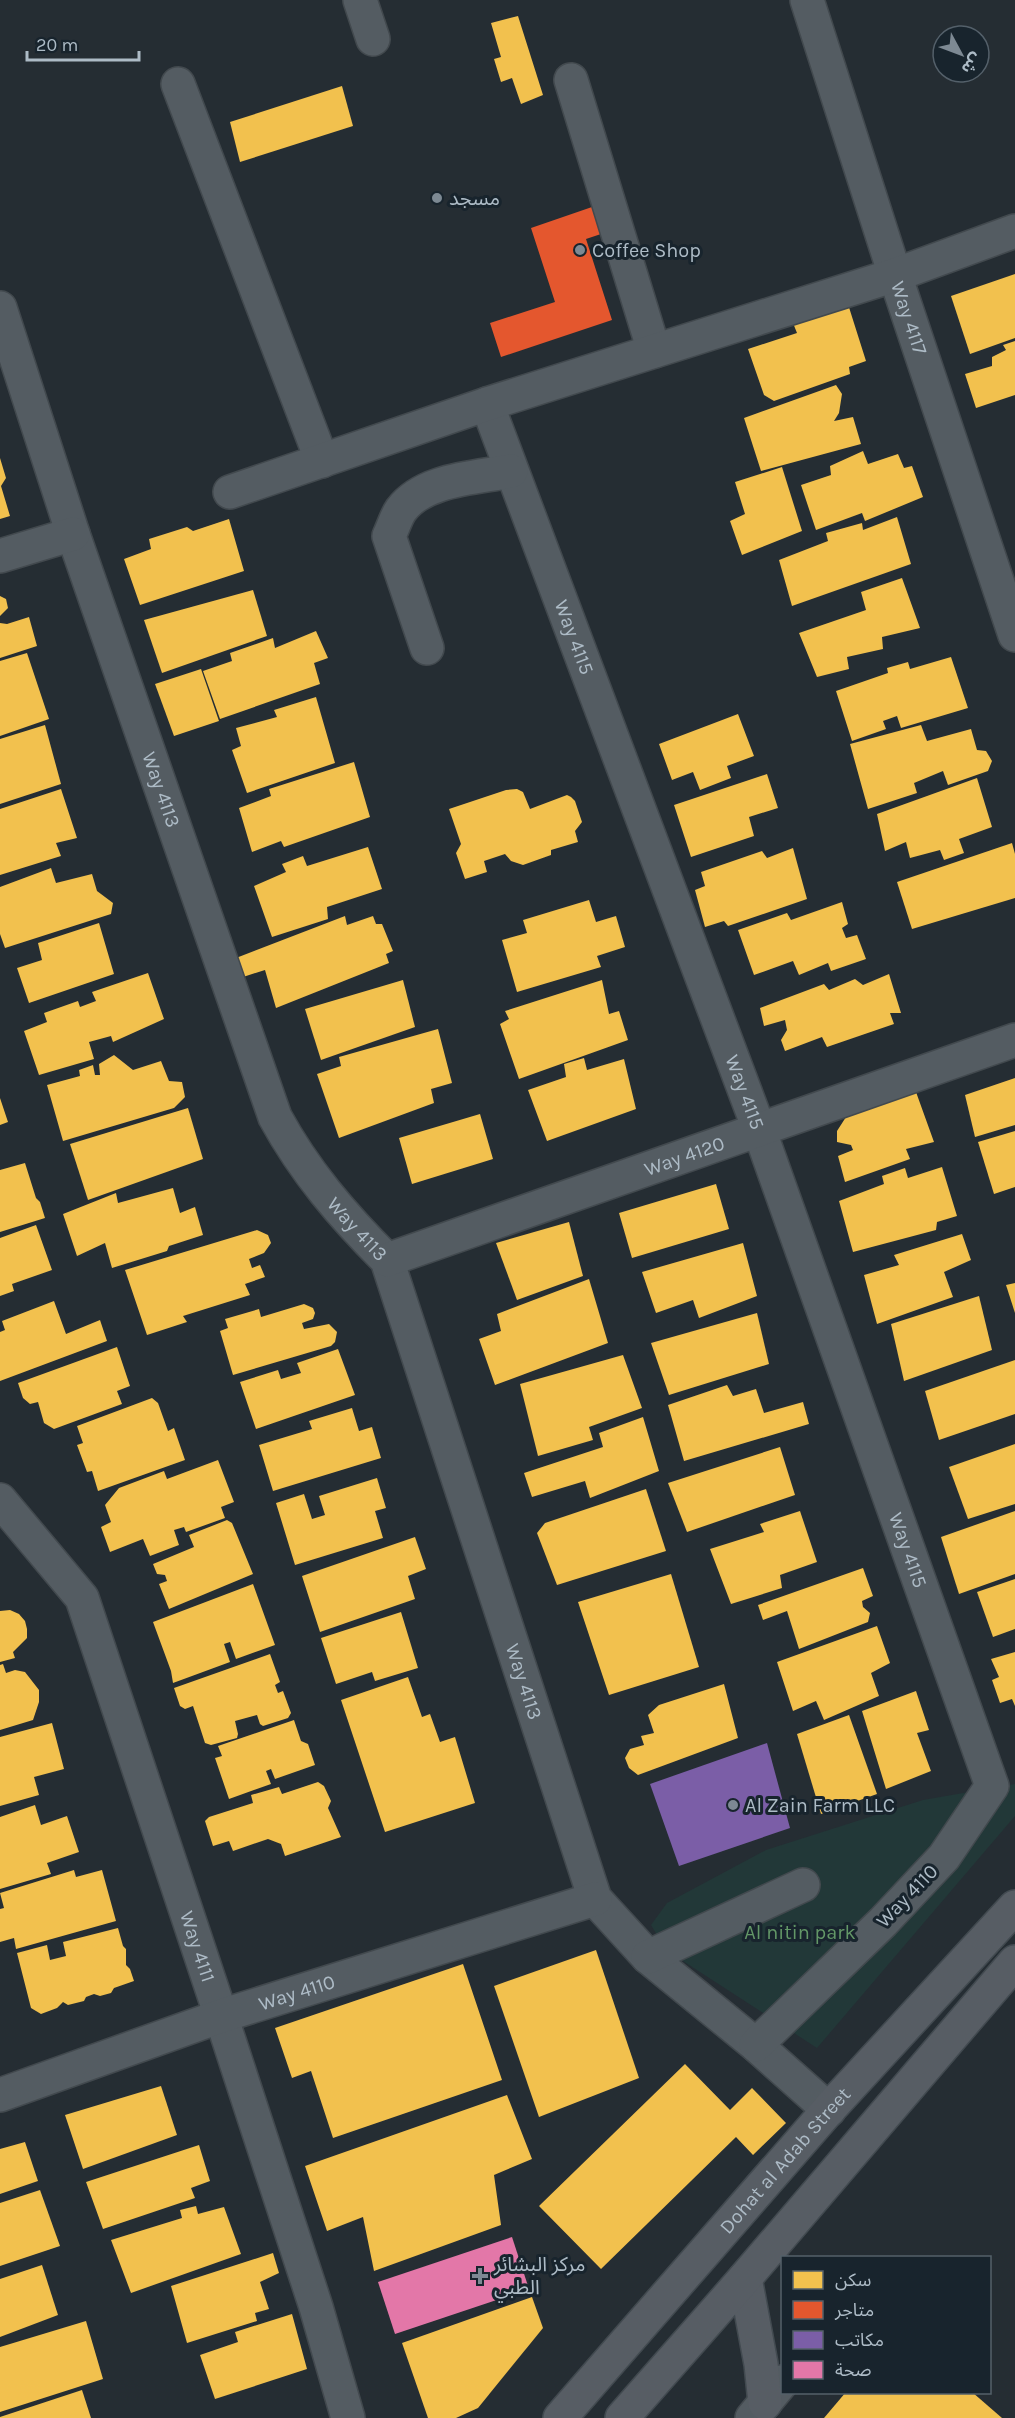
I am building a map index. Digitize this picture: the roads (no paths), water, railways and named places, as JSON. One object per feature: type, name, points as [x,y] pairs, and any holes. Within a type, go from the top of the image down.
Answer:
[{"type":"main road","name":"Dohat al Adab Street","points":[[560,2418],[829,2110],[1015,1906]]},
{"type":"main road","points":[[622,2418],[1015,1962]]},
{"type":"main road","points":[[745,2278],[767,2401]]},
{"type":"street","points":[[360,0],[373,39]]},
{"type":"street","name":"Way 4117","points":[[807,0],[895,275],[1015,635]]},
{"type":"street","points":[[571,80],[654,351]]},
{"type":"street","points":[[178,84],[322,461]]},
{"type":"street","points":[[230,492],[487,404],[895,275],[1015,231]]},
{"type":"street","name":"Way 4113","points":[[0,308],[73,534],[275,1117],[296,1156],[324,1192],[354,1228],[387,1260],[595,1899],[648,1957],[756,2045],[829,2110]]},
{"type":"street","name":"Way 4115","points":[[487,404],[759,1129],[992,1786]]},
{"type":"street","points":[[427,648],[389,536],[400,511],[419,492],[441,485],[511,471]]},
{"type":"street","points":[[0,556],[73,534]]},
{"type":"street","name":"Way 4120","points":[[387,1260],[1015,1040]]},
{"type":"street","name":"Way 4111","points":[[0,1500],[82,1598],[222,2016],[348,2418]]},
{"type":"street","name":"Way 4110","points":[[756,2045],[883,1922],[944,1857],[992,1786]]},
{"type":"street","points":[[648,1957],[803,1885]]},
{"type":"street","name":"Way 4110","points":[[0,2095],[222,2016],[595,1899]]},
{"type":"place","name":"مسجد","points":[[437,198]]},
{"type":"place","name":"Coffee Shop","points":[[580,250]]},
{"type":"place","name":"Al Zain Farm LLC","points":[[733,1805]]},
{"type":"place","name":"مركز البشائر الطبي","points":[[480,2276]]},
{"type":"park label","name":"Al nitin park","points":[[800,1932]]}]
